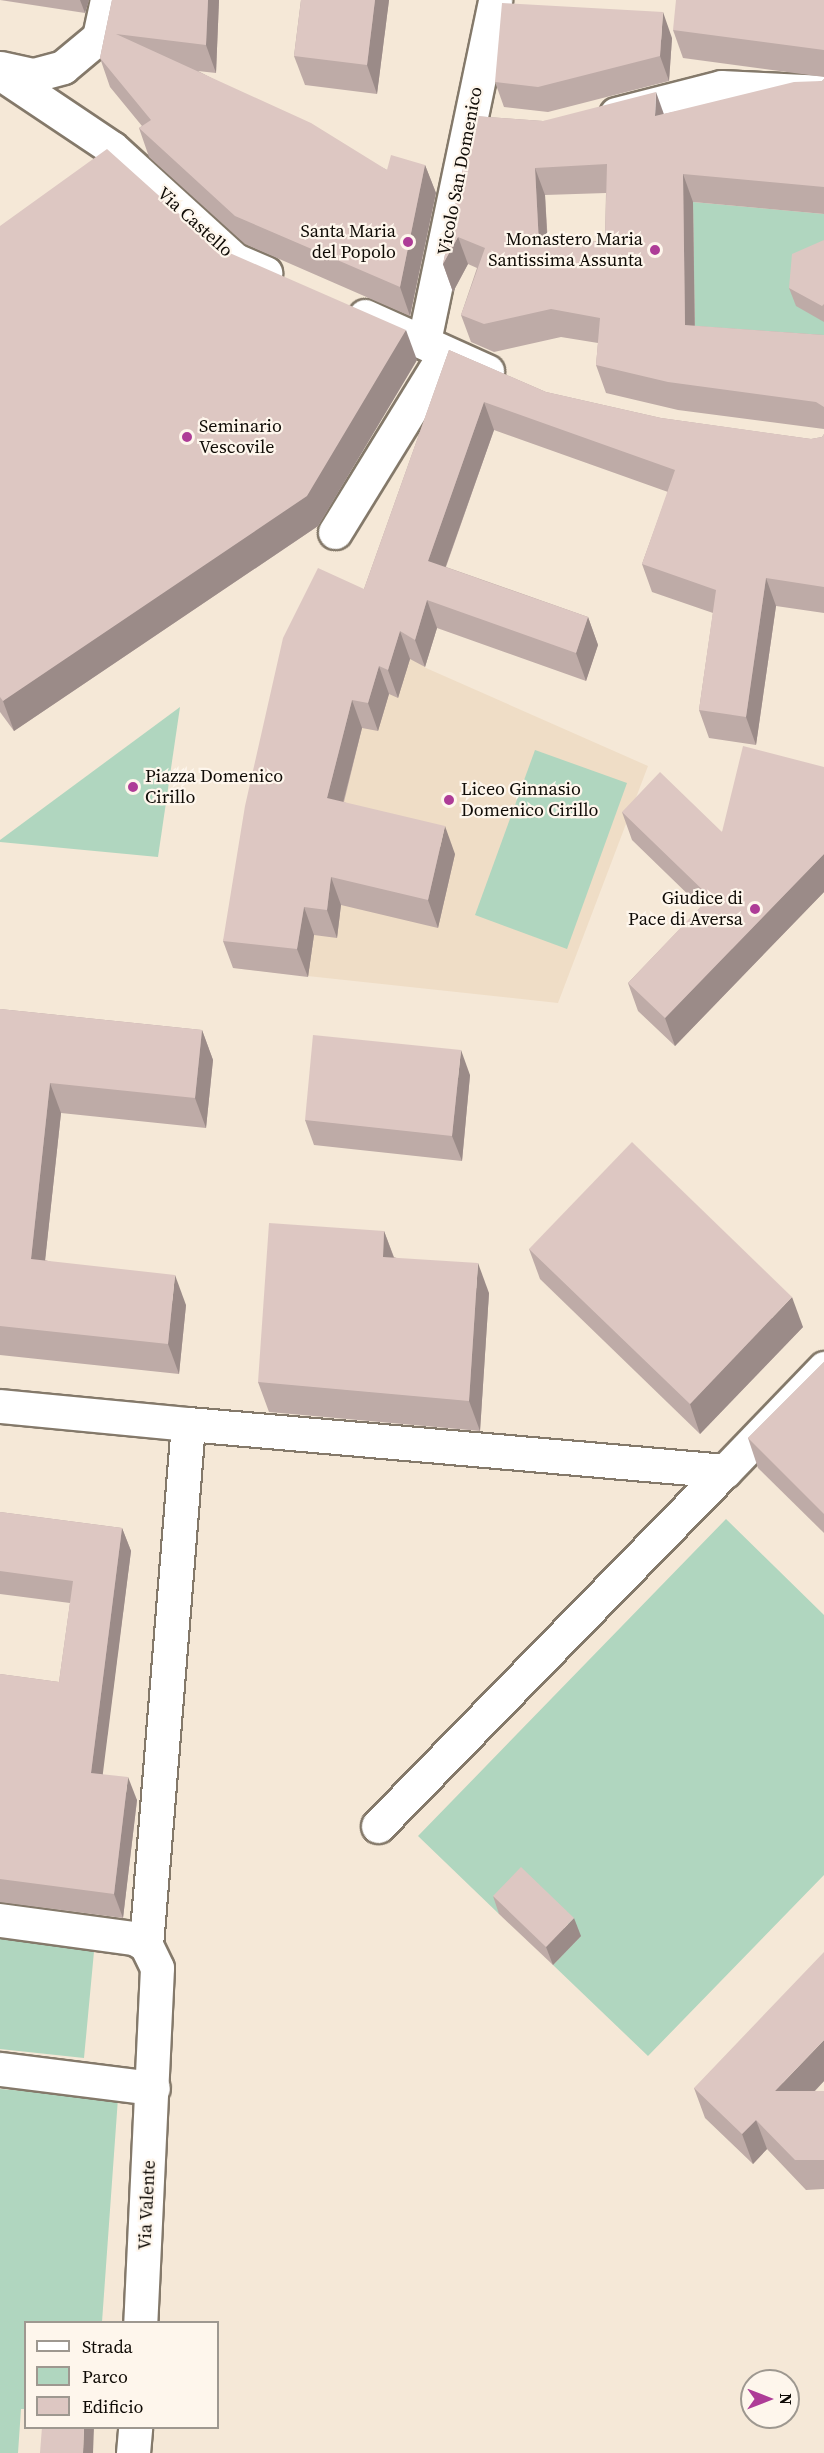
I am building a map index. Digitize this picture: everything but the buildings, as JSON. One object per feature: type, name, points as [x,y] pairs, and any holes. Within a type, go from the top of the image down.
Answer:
[{"type":"street","points":[[0,71],[34,75],[63,67],[99,37],[107,0]]},
{"type":"street","name":"Vicolo San Domenico","points":[[335,532],[435,347],[486,120],[495,0]]},
{"type":"street","name":"Via Castello","points":[[0,71],[112,148],[235,260],[298,287]]},
{"type":"street","points":[[581,123],[721,87],[824,92]]},
{"type":"street","points":[[340,305],[519,385]]},
{"type":"street","points":[[378,1826],[824,1368]]},
{"type":"street","points":[[0,1406],[725,1471]]},
{"type":"street","points":[[0,1920],[107,1933],[146,1945],[188,1424]]},
{"type":"street","name":"Via Valente","points":[[140,2321],[157,1968],[146,1945]]},
{"type":"street","points":[[0,2069],[153,2088]]},
{"type":"street","points":[[133,2453],[135,2429]]},
{"type":"shaded area","name":"Liceo Ginnasio Domenico Cirillo","points":[[328,596],[426,668],[648,766],[558,1003],[233,968],[255,834]]},
{"type":"green space","points":[[693,202],[824,214],[824,362],[695,353]]},
{"type":"green space","points":[[180,707],[158,857],[0,842],[0,840]]},
{"type":"green space","points":[[535,750],[627,783],[567,949],[475,915]]},
{"type":"green space","points":[[726,1519],[824,1615],[824,1875],[648,2056],[553,1965],[580,1936],[527,1885],[499,1914],[418,1836]]},
{"type":"green space","points":[[0,1931],[95,1941],[84,2058],[0,2049]]},
{"type":"green space","points":[[0,2089],[118,2098],[102,2321],[24,2321],[24,2409],[21,2409],[18,2453],[0,2453]]},
{"type":"place","name":"Santa Maria del Popolo","points":[[408,242]]},
{"type":"place","name":"Monastero Maria Santissima Assunta","points":[[655,250]]},
{"type":"place","name":"Seminario Vescovile","points":[[187,437]]},
{"type":"place","name":"Piazza Domenico Cirillo","points":[[133,787]]},
{"type":"place","name":"Liceo Ginnasio Domenico Cirillo","points":[[449,800]]},
{"type":"place","name":"Giudice di Pace di Aversa","points":[[755,909]]}]
